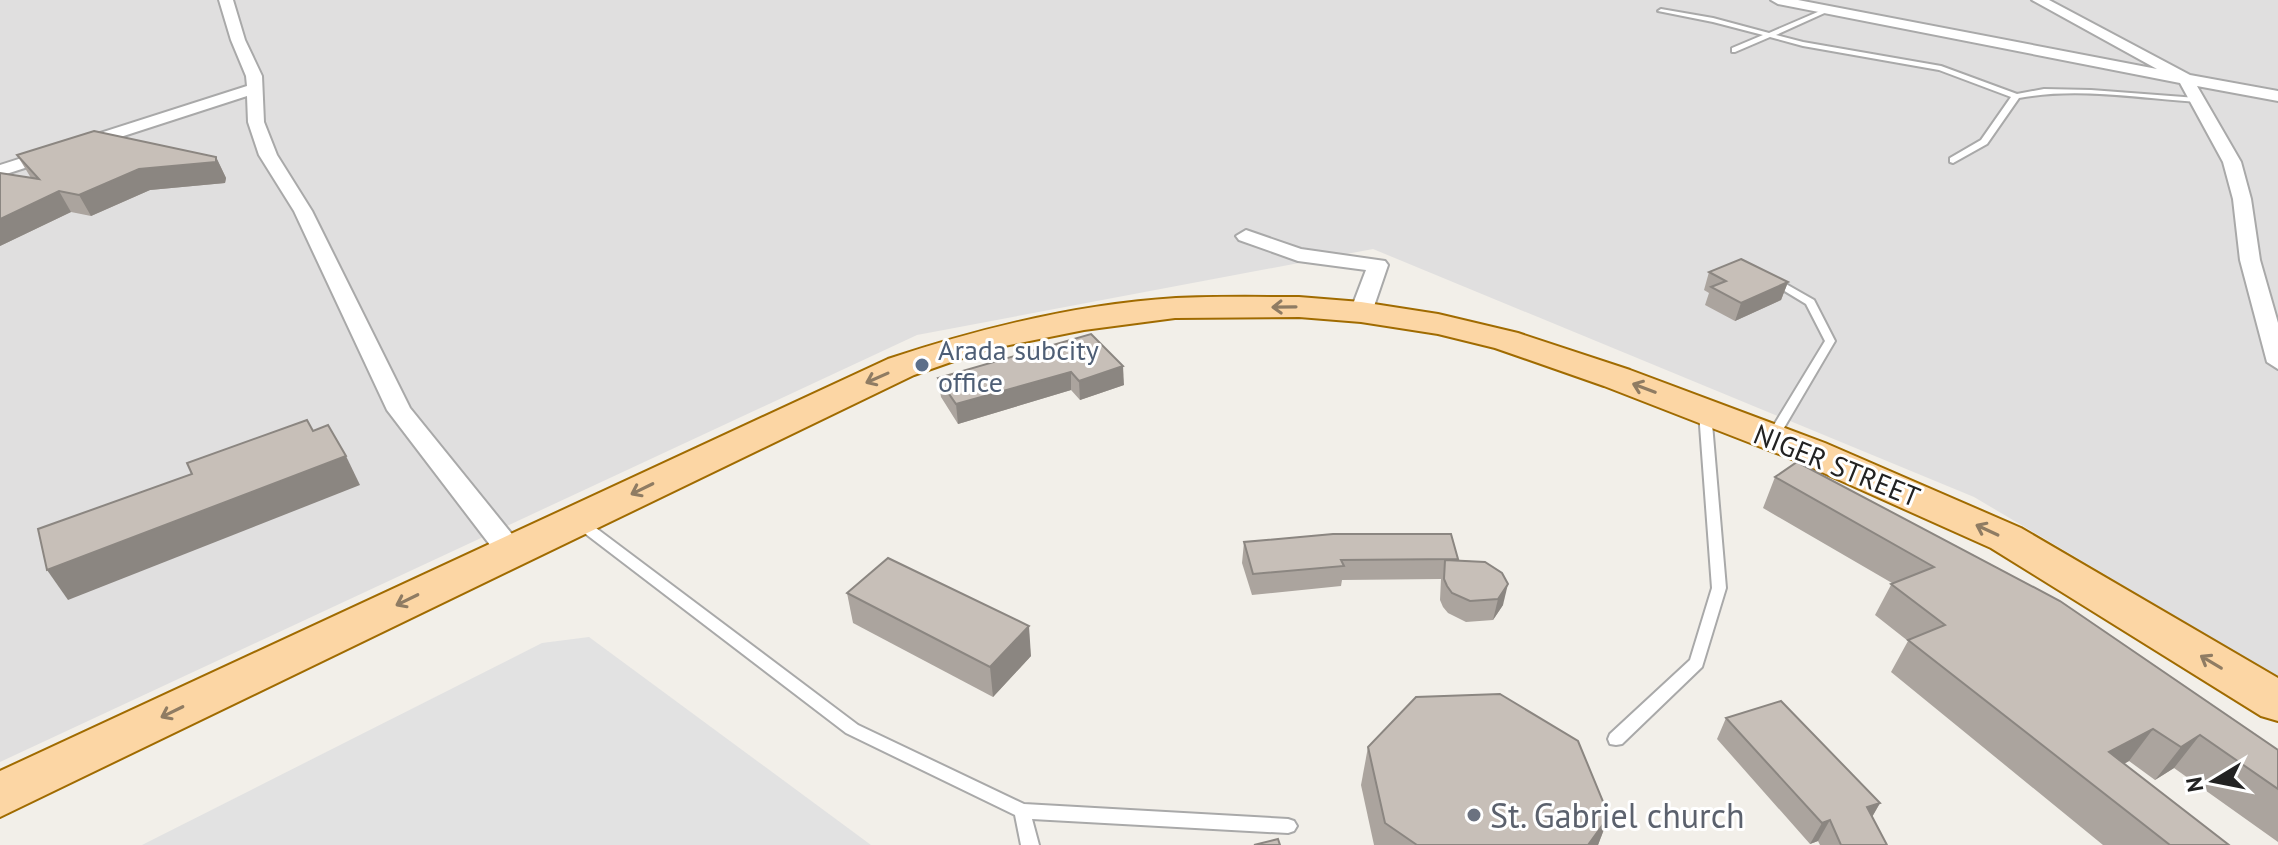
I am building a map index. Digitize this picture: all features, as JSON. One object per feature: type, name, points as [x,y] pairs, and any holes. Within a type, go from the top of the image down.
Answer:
[{"type":"main road","name":"NIGER STREET","points":[[0,795],[901,367],[977,341],[1084,320],[1175,308],[1299,307],[1361,312],[1438,324],[1506,340],[1865,474],[2006,538],[2278,702]]},
{"type":"street","points":[[226,0],[238,40],[254,76],[256,122],[268,155],[303,211],[399,410],[510,551]]},
{"type":"street","points":[[1778,0],[2278,96]]},
{"type":"street","points":[[2039,0],[2186,79],[2232,162],[2242,199],[2250,260],[2278,362]]},
{"type":"street","points":[[0,171],[253,89]]},
{"type":"street","points":[[1246,236],[1298,255],[1378,265],[1361,312]]},
{"type":"lane","points":[[1735,50],[1827,10]]},
{"type":"lane","points":[[1661,11],[1803,44],[1941,68],[2016,96],[2044,91],[2091,92],[2197,100]]},
{"type":"lane","points":[[1953,160],[1984,142],[2016,96]]},
{"type":"lane","points":[[1762,273],[1810,302],[1830,341],[1772,438]]},
{"type":"lane","points":[[1616,739],[1697,663],[1719,588],[1705,412]]},
{"type":"lane","points":[[576,520],[852,729],[1022,811],[1288,826]]},
{"type":"lane","points":[[1022,811],[1030,845]]},
{"type":"shaded area","points":[[0,0],[2278,0],[2278,677],[1974,497],[1373,249],[917,335],[0,762]]},
{"type":"shaded area","points":[[589,637],[871,845],[142,845],[542,643]]},
{"type":"building","points":[[94,131],[216,157],[216,162],[139,169],[79,195],[59,191],[0,219],[0,173],[39,179],[17,155]]},
{"type":"building","points":[[1741,259],[1788,282],[1741,303],[1711,287],[1726,281],[1709,272]]},
{"type":"building","points":[[1091,334],[1123,366],[1079,381],[1071,372],[956,404],[938,378]]},
{"type":"building","points":[[307,420],[313,431],[328,425],[346,456],[47,570],[38,529],[192,474],[187,463]]},
{"type":"building","points":[[1797,462],[2060,601],[2278,750],[2278,789],[2200,735],[2181,747],[2153,729],[2109,752],[2229,845],[2170,845],[1908,640],[1945,625],[1891,584],[1934,567],[1775,477]]},
{"type":"building","points":[[1333,534],[1451,534],[1458,559],[1341,560],[1344,566],[1253,574],[1244,542]]},
{"type":"building","points":[[888,558],[1029,626],[990,667],[847,593]]},
{"type":"building","points":[[1445,560],[1485,562],[1502,573],[1508,584],[1498,599],[1470,601],[1452,593],[1447,586],[1444,579]]},
{"type":"building","name":"St. Gabriel church","points":[[1500,694],[1578,741],[1609,816],[1588,845],[1417,845],[1385,823],[1368,747],[1416,697]]},
{"type":"building","points":[[1781,701],[1880,803],[1867,807],[1887,845],[1841,845],[1830,820],[1822,823],[1726,718]]},
{"type":"building","points":[[1278,839],[1280,845],[1254,845]]},
{"type":"place","name":"Arada subcity office","points":[[922,365]]},
{"type":"place","name":"St. Gabriel church","points":[[1474,815]]}]
